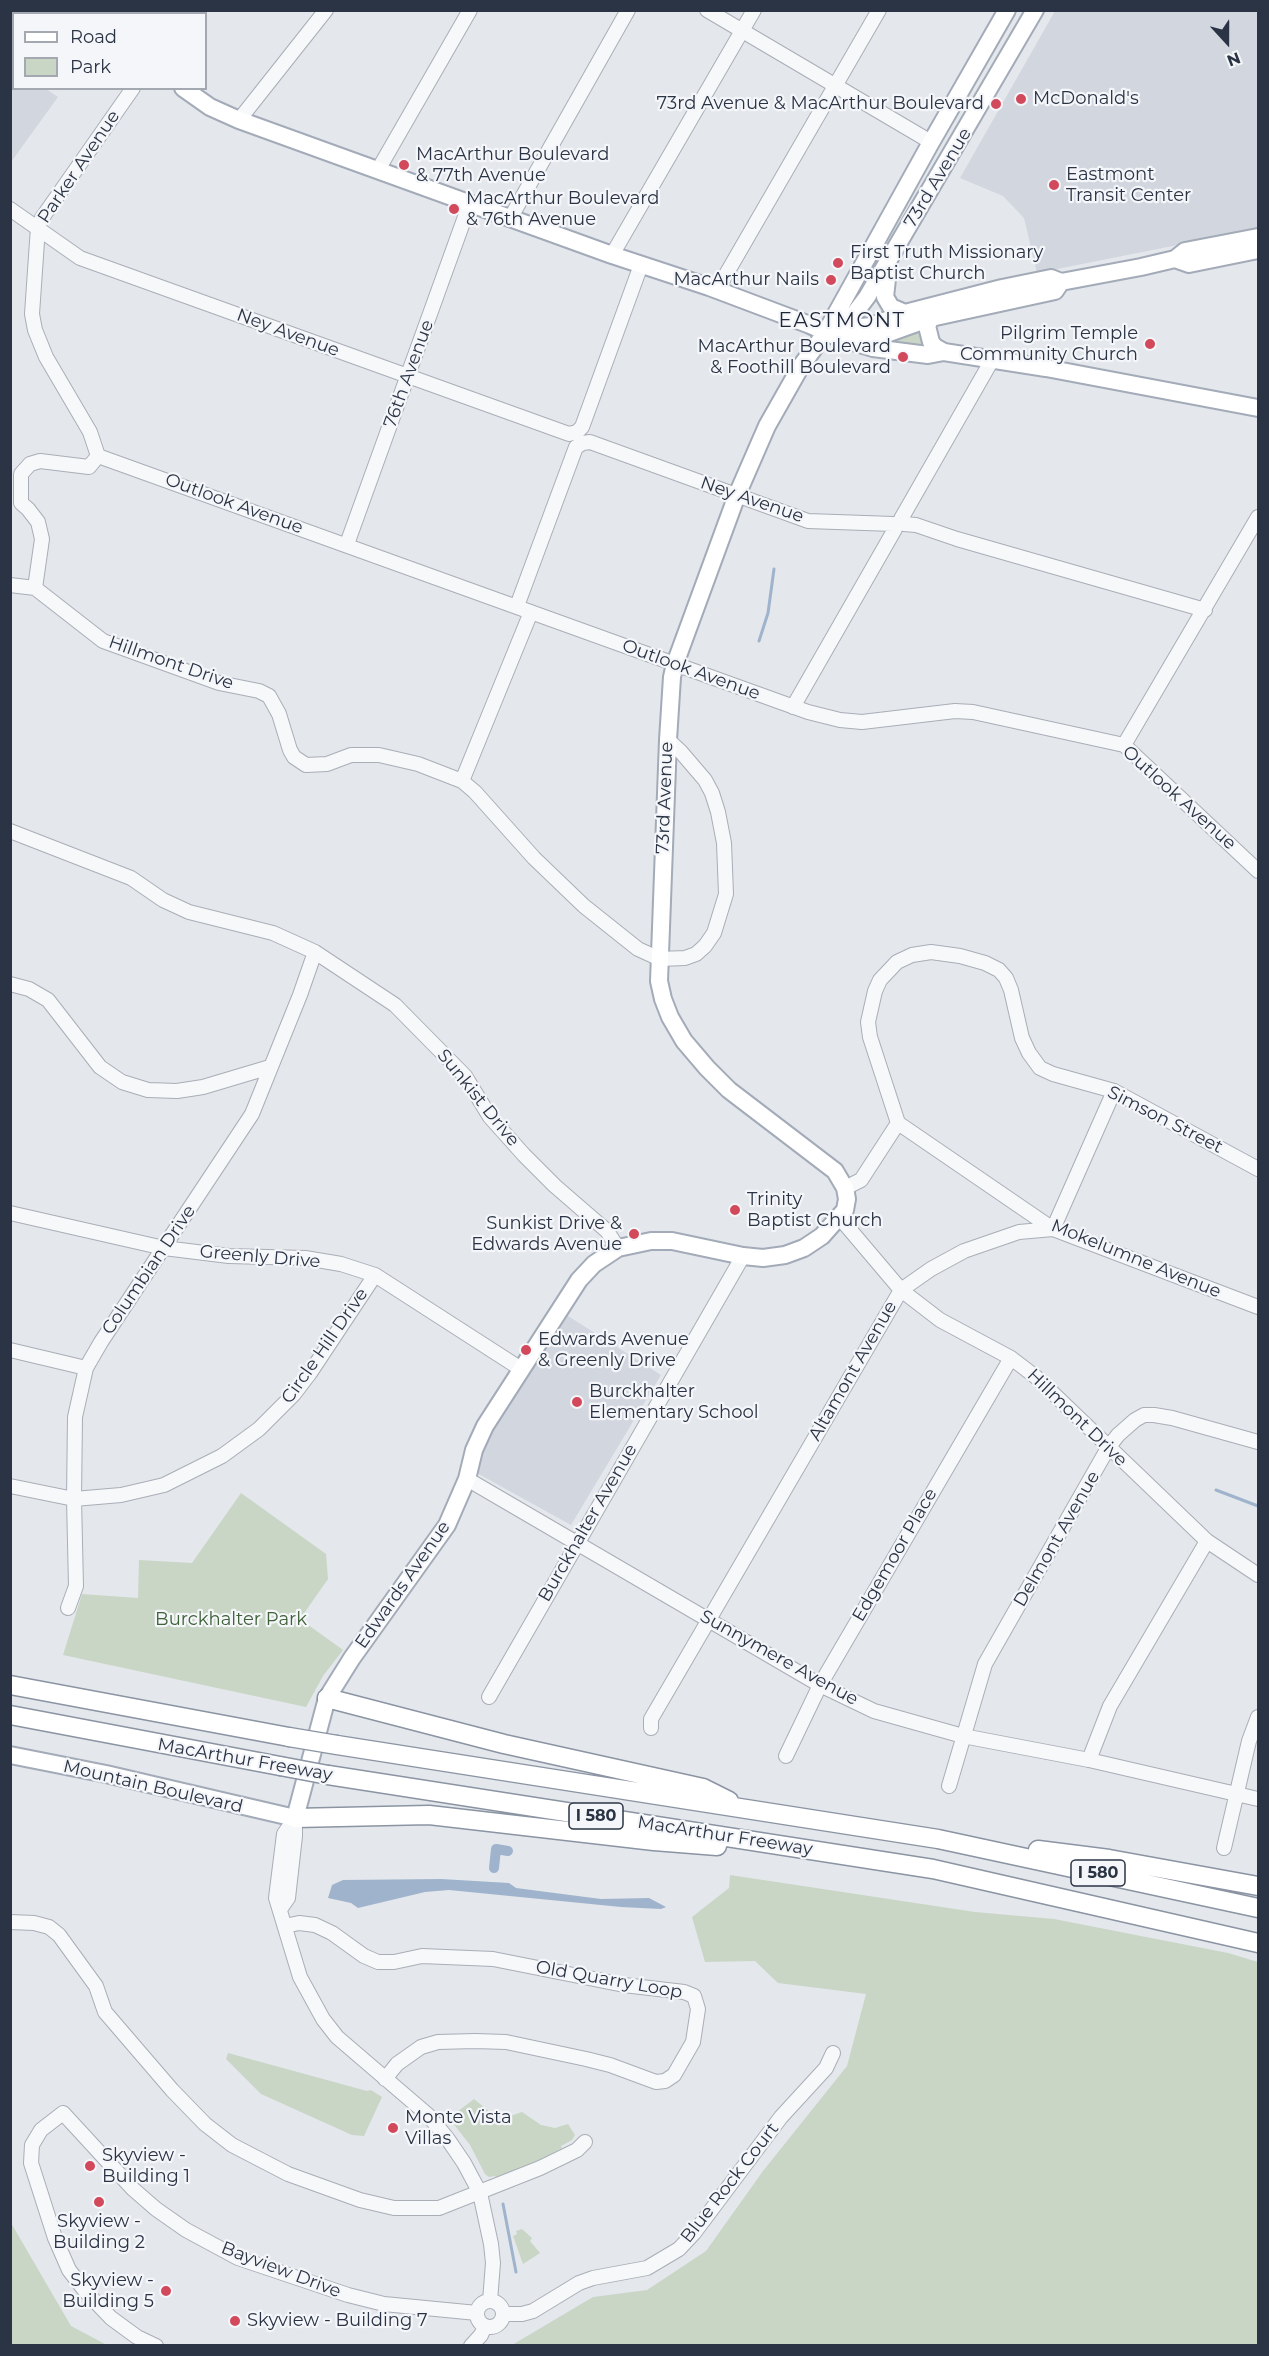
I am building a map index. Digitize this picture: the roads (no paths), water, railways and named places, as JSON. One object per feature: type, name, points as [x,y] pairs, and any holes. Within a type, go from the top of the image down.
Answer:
[{"type":"highway","name":"MacArthur Freeway","points":[[10,1685],[337,1745],[938,1839],[1258,1908]]},
{"type":"highway","points":[[327,1698],[504,1744],[703,1788],[744,1809]]},
{"type":"highway","name":"MacArthur Freeway","points":[[10,1715],[328,1775],[864,1857],[995,1882],[1258,1943]]},
{"type":"highway","points":[[295,1818],[429,1815],[654,1841],[864,1857]]},
{"type":"highway","points":[[938,1839],[1076,1854],[1258,1886]]},
{"type":"highway","points":[[1205,1932],[1244,1951],[1258,1955]]},
{"type":"main road","name":"73rd Avenue","points":[[845,1188],[836,1171],[729,1089],[707,1068],[684,1041],[663,999],[659,981],[670,694],[675,664],[737,495],[767,426],[801,366],[826,332],[1007,10]]},
{"type":"main road","name":"73rd Avenue","points":[[826,332],[851,318],[867,297],[1035,10]]},
{"type":"main road","points":[[186,90],[210,107],[239,120],[612,255],[717,290],[852,342],[873,348],[928,355],[944,352]]},
{"type":"main road","points":[[952,155],[949,146],[957,96]]},
{"type":"main road","points":[[1175,260],[1185,251],[1258,237]]},
{"type":"main road","points":[[826,332],[871,326],[905,313],[1051,278],[1061,282],[1175,260],[1189,264],[1258,250]]},
{"type":"main road","points":[[889,260],[885,297],[891,307],[905,313]]},
{"type":"main road","points":[[852,342],[878,337],[931,318],[1055,291],[1061,282]]},
{"type":"main road","points":[[931,318],[927,326],[928,336],[935,347],[944,352],[1258,408]]},
{"type":"main road","points":[[618,1248],[651,1241],[672,1241],[742,1256],[763,1258],[785,1255],[804,1248],[822,1236],[840,1218],[847,1199],[845,1188]]},
{"type":"main road","name":"Edwards Avenue","points":[[295,1818],[327,1698],[352,1658],[447,1525],[467,1479],[474,1450],[521,1369],[579,1280],[594,1264],[618,1248]]},
{"type":"main road","name":"Mountain Boulevard","points":[[10,1755],[106,1774],[295,1818]]},
{"type":"street","points":[[239,120],[326,10]]},
{"type":"street","points":[[378,170],[470,10]]},
{"type":"street","points":[[511,217],[628,10]]},
{"type":"street","points":[[707,10],[931,142]]},
{"type":"street","points":[[612,255],[754,10]]},
{"type":"street","points":[[717,290],[879,10]]},
{"type":"street","name":"Parker Avenue","points":[[98,456],[90,432],[46,357],[35,330],[32,314],[38,227],[132,90]]},
{"type":"street","name":"76th Avenue","points":[[348,544],[470,203]]},
{"type":"street","name":"Ney Avenue","points":[[10,209],[80,258],[808,521],[916,525],[1205,610]]},
{"type":"street","points":[[518,606],[641,265]]},
{"type":"street","points":[[793,707],[992,360]]},
{"type":"street","points":[[35,588],[42,539],[38,522],[28,509],[16,506],[21,474],[30,464],[40,460],[89,467],[98,456]]},
{"type":"street","name":"Outlook Avenue","points":[[98,456],[348,544],[793,707],[840,720],[862,722],[955,711],[973,712],[1124,745],[1258,871]]},
{"type":"street","points":[[1124,745],[1258,517]]},
{"type":"street","name":"Hillmont Drive","points":[[10,585],[35,588],[52,598],[103,641],[219,683],[259,691],[269,696],[279,714],[290,750],[294,757],[306,765],[327,764],[351,755],[378,755],[418,764],[462,781],[476,792],[534,858],[584,906],[638,949],[660,958]]},
{"type":"street","points":[[462,781],[531,612]]},
{"type":"street","points":[[660,958],[685,958],[696,954],[705,946],[717,925],[726,894],[724,843],[712,793],[705,780],[668,740]]},
{"type":"street","name":"Sunkist Drive","points":[[10,831],[131,878],[163,900],[189,912],[273,933],[315,952],[395,1005],[465,1076],[490,1117],[524,1155],[555,1186],[607,1231],[618,1248]]},
{"type":"street","name":"Columbian Drive","points":[[68,1608],[76,1586],[75,1417],[86,1368],[252,1114],[315,952]]},
{"type":"street","name":"Simson Street","points":[[898,1123],[870,1037],[868,1022],[871,1006],[880,980],[897,962],[912,955],[932,952],[960,956],[985,963],[999,970],[1006,978],[1011,990],[1022,1038],[1029,1053],[1041,1068],[1053,1074],[1114,1091],[1258,1169]]},
{"type":"street","points":[[10,984],[29,989],[48,1000],[100,1067],[122,1082],[148,1090],[177,1091],[202,1087],[270,1067]]},
{"type":"street","points":[[1053,1229],[1114,1091]]},
{"type":"street","points":[[845,1188],[861,1180],[898,1123]]},
{"type":"street","name":"Mokelumne Avenue","points":[[898,1123],[1053,1229],[1258,1307]]},
{"type":"street","name":"Greenly Drive","points":[[10,1213],[164,1248],[229,1256],[305,1258],[341,1264],[375,1275],[521,1369]]},
{"type":"street","name":"Hillmont Drive","points":[[840,1218],[901,1290],[940,1320],[1011,1358],[1050,1389],[1108,1448],[1207,1541],[1258,1575]]},
{"type":"street","name":"Altamont Avenue","points":[[651,1728],[651,1719],[901,1290],[931,1269],[964,1251],[1019,1232],[1053,1229]]},
{"type":"street","name":"Burckhalter Avenue","points":[[489,1697],[742,1256]]},
{"type":"street","name":"Circle Hill Drive","points":[[10,1486],[74,1499],[121,1495],[164,1485],[201,1468],[242,1443],[277,1413],[310,1373],[375,1275]]},
{"type":"street","points":[[10,1350],[86,1368]]},
{"type":"street","name":"Edgemoor Place","points":[[786,1756],[820,1685],[1011,1358]]},
{"type":"street","name":"Delmont Avenue","points":[[949,1786],[985,1664],[1108,1448],[1127,1426],[1144,1415],[1172,1418],[1258,1442]]},
{"type":"street","name":"Sunnymere Avenue","points":[[467,1479],[820,1685],[874,1711],[963,1736],[1089,1760],[1258,1799]]},
{"type":"street","points":[[1089,1760],[1110,1706],[1207,1541]]},
{"type":"street","points":[[1224,1848],[1258,1717]]},
{"type":"street","points":[[295,1818],[288,1898],[281,1908],[300,1977],[323,2019],[337,2037],[428,2115],[447,2138],[480,2193],[493,2263],[490,2301]]},
{"type":"street","points":[[10,1922],[34,1923],[49,1927],[67,1944],[96,1986],[105,2012],[172,2090],[214,2131],[232,2145],[264,2163],[330,2190],[394,2208],[439,2208],[540,2168],[577,2150],[585,2142]]},
{"type":"street","name":"Old Quarry Loop","points":[[285,1926],[299,1923],[315,1925],[332,1933],[364,1956],[378,1962],[394,1962],[422,1956],[493,1959],[624,1985],[684,1992],[694,1996],[698,2009],[693,2042],[674,2075],[665,2081],[656,2082],[610,2065],[506,2042],[475,2041],[438,2042],[421,2047],[397,2064],[385,2079]]},
{"type":"street","name":"Blue Rock Court","points":[[503,2314],[522,2314],[533,2311],[579,2283],[592,2278],[647,2268],[679,2249],[782,2117],[826,2068],[833,2054]]},
{"type":"street","name":"Bayview Drive","points":[[156,2346],[137,2337],[111,2318],[86,2292],[69,2270],[55,2238],[31,2163],[32,2145],[40,2130],[63,2113],[118,2174],[156,2210],[186,2230],[238,2258],[348,2295],[384,2304],[477,2313]]},
{"type":"street","points":[[490,2301],[498,2304],[503,2314],[502,2320],[496,2326],[484,2326],[477,2313],[482,2303],[490,2301]]},
{"type":"street","points":[[471,2346],[481,2335],[484,2326]]},
{"type":"water","points":[[441,1879],[509,1883],[516,1888],[601,1899],[649,1898],[666,1907],[661,1909],[621,1907],[449,1890],[425,1892],[358,1908],[351,1903],[328,1898],[332,1885],[343,1880]]},
{"type":"waterway","points":[[759,641],[768,613],[774,569]]},
{"type":"waterway","points":[[1216,1490],[1258,1506]]},
{"type":"waterway","points":[[494,1868],[496,1849],[508,1851]]},
{"type":"waterway","points":[[503,2204],[516,2272]]},
{"type":"place","name":"McDonald's","points":[[1021,99]]},
{"type":"place","name":"73rd Avenue & MacArthur Boulevard","points":[[996,104]]},
{"type":"place","name":"MacArthur Boulevard & 77th Avenue","points":[[404,165]]},
{"type":"place","name":"Eastmont Transit Center","points":[[1054,185]]},
{"type":"place","name":"MacArthur Boulevard & 76th Avenue","points":[[454,209]]},
{"type":"place","name":"First Truth Missionary Baptist Church","points":[[838,263]]},
{"type":"place","name":"MacArthur Nails","points":[[831,280]]},
{"type":"place","name":"Pilgrim Temple Community Church","points":[[1150,344]]},
{"type":"place","name":"MacArthur Boulevard & Foothill Boulevard","points":[[903,357]]},
{"type":"place","name":"Trinity Baptist Church","points":[[735,1210]]},
{"type":"place","name":"Sunkist Drive & Edwards Avenue","points":[[634,1234]]},
{"type":"place","name":"Edwards Avenue & Greenly Drive","points":[[526,1350]]},
{"type":"place","name":"Burckhalter Elementary School","points":[[577,1402]]},
{"type":"place","name":"Monte Vista Villas","points":[[393,2128]]},
{"type":"place","name":"Skyview - Building 1","points":[[90,2166]]},
{"type":"place","name":"Skyview - Building 2","points":[[99,2202]]},
{"type":"place","name":"Skyview - Building 5","points":[[166,2291]]},
{"type":"place","name":"Skyview - Building 7","points":[[235,2321]]},
{"type":"district","name":"EASTMONT","points":[[842,321]]},
{"type":"park label","name":"Burckhalter Park","points":[[231,1620]]}]
